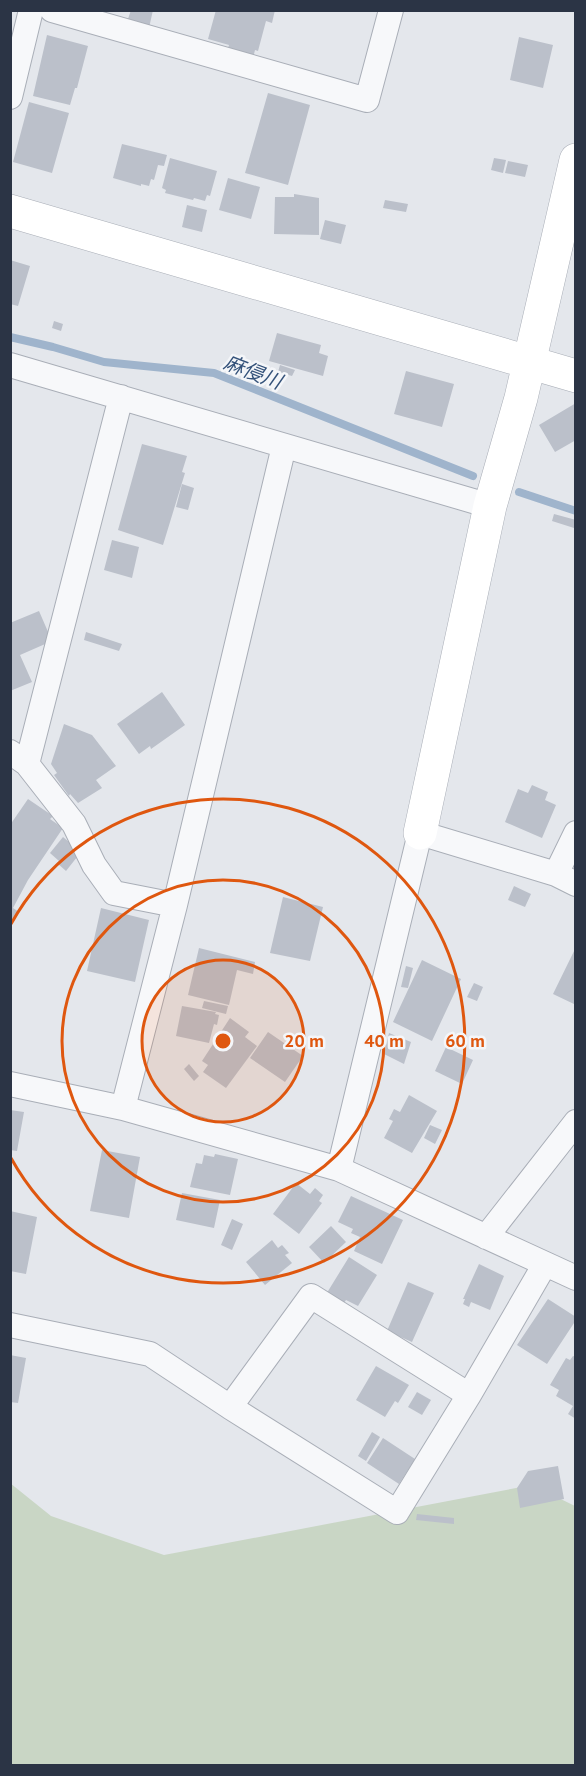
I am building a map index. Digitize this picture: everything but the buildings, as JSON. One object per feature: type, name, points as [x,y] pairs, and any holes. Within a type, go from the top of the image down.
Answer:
[{"type":"street","points":[[10,97],[31,10]]},
{"type":"street","points":[[52,10],[368,100],[391,10]]},
{"type":"street","points":[[339,1169],[420,833],[490,506],[529,363],[576,160]]},
{"type":"street","points":[[10,211],[576,376]]},
{"type":"street","points":[[10,365],[490,506]]},
{"type":"street","points":[[120,397],[19,758],[74,824],[94,865],[114,893],[175,905]]},
{"type":"street","points":[[123,1108],[175,905],[284,446]]},
{"type":"street","points":[[420,833],[566,879],[576,833]]},
{"type":"street","points":[[10,1084],[123,1108],[339,1169],[576,1278]]},
{"type":"street","points":[[486,1237],[576,1122]]},
{"type":"street","points":[[10,1325],[150,1354],[397,1512],[469,1395],[544,1264]]},
{"type":"street","points":[[230,1407],[310,1296],[469,1395]]},
{"type":"green space","points":[[10,1483],[51,1516],[164,1555],[532,1485],[575,1506],[575,1765],[11,1765]]},
{"type":"waterway","name":"麻侵川","points":[[10,337],[104,362],[214,373],[473,476]]},
{"type":"waterway","name":"麻侵川","points":[[519,492],[576,511]]}]
